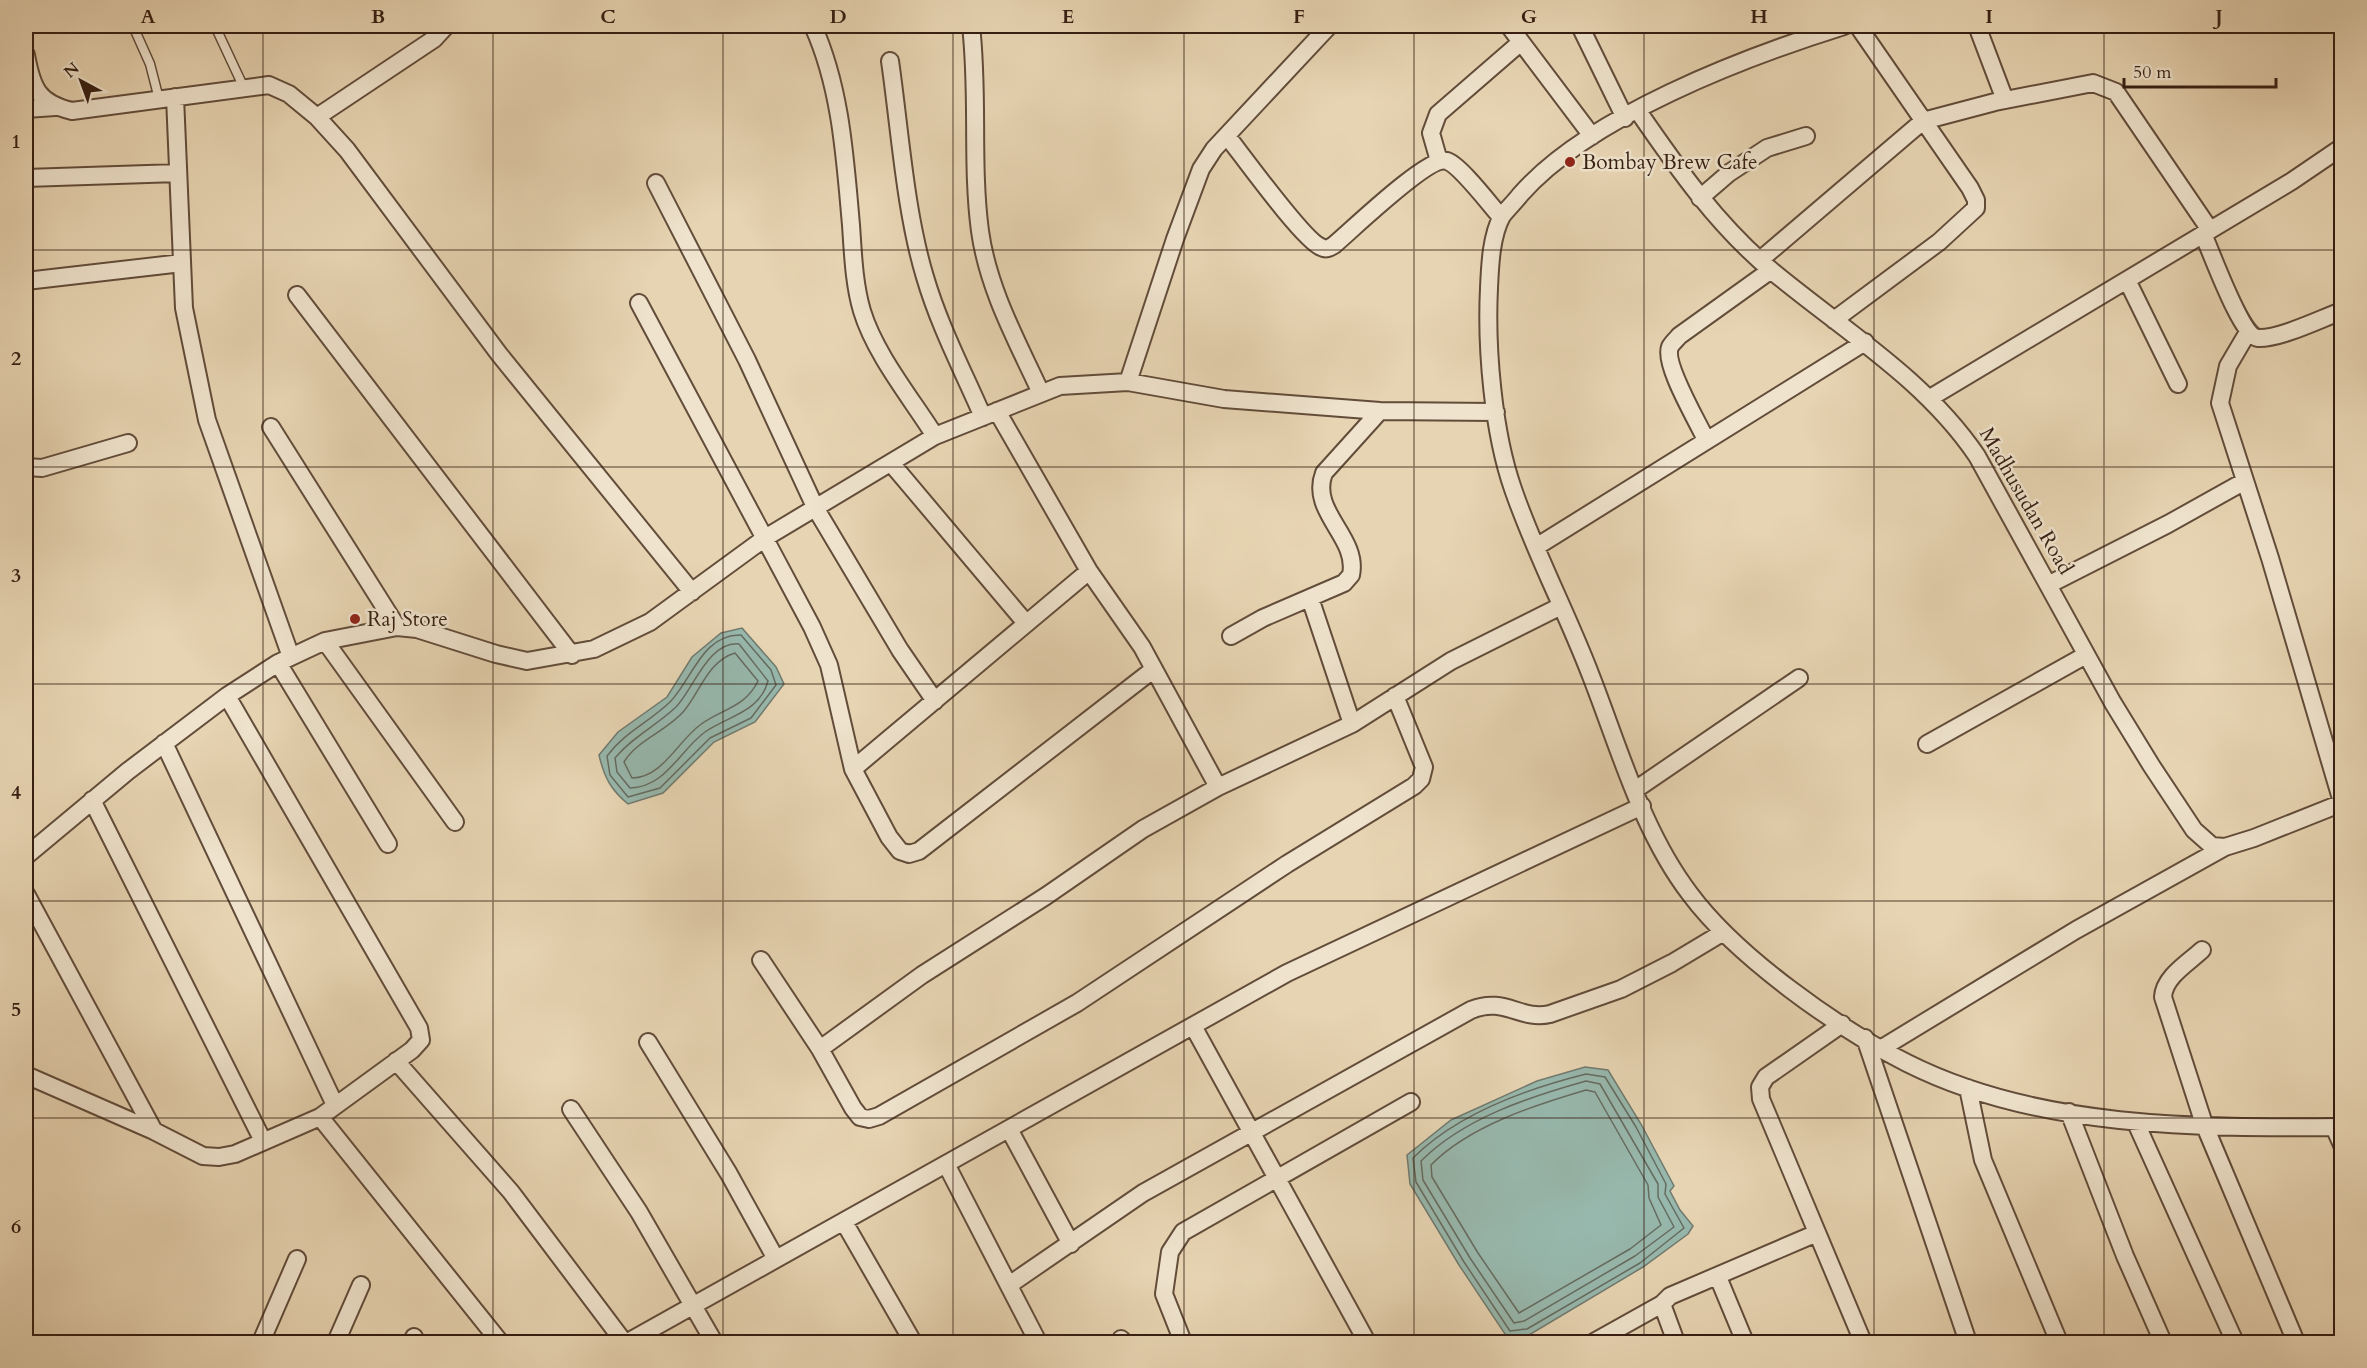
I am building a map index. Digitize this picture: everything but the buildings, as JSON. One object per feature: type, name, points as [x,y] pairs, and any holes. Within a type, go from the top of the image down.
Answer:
[{"type":"street","points":[[317,117],[434,39],[446,26]]},
{"type":"street","points":[[813,26],[820,42],[840,121],[856,282],[862,310],[871,335],[935,436]]},
{"type":"street","points":[[971,26],[976,83],[980,230],[986,263],[1003,311],[1041,393]]},
{"type":"street","points":[[1128,382],[1175,239],[1201,169],[1227,136],[1329,26]]},
{"type":"street","points":[[1509,26],[1592,136]]},
{"type":"street","name":"Madhusudan Road","points":[[1580,26],[1631,114],[1736,238],[1834,320],[1865,342],[1930,398],[1960,431],[1977,456],[2086,656],[2151,765],[2194,830],[2212,846],[2225,847]]},
{"type":"street","points":[[1844,26],[1708,76],[1592,136],[1554,163],[1530,184],[1501,217],[1491,257],[1488,308],[1496,412],[1511,485],[1589,670],[1659,848],[1688,893],[1722,933],[1842,1024],[1908,1063],[1968,1088],[2069,1112],[2136,1123],[2338,1127],[2342,1145]]},
{"type":"street","points":[[1834,320],[1939,242],[1976,208],[1976,200],[1970,188],[1858,26]]},
{"type":"street","points":[[1977,26],[2005,100]]},
{"type":"street","points":[[1439,161],[1431,133],[1438,114],[1521,42]]},
{"type":"street","points":[[26,56],[30,79],[41,98],[55,107]]},
{"type":"street","points":[[890,61],[916,243],[936,312],[990,414],[1089,571],[1142,647],[1218,787]]},
{"type":"street","points":[[1706,440],[1669,357],[1670,348],[1679,336],[1766,265],[1923,121],[2005,100],[2093,83],[2116,92],[2206,232],[2248,332],[2256,338],[2271,336],[2342,311]]},
{"type":"street","points":[[26,109],[55,107],[72,111],[270,85],[289,94],[317,117],[347,150],[499,354],[692,592]]},
{"type":"street","points":[[167,98],[178,173],[184,308],[207,420],[285,660],[388,844]]},
{"type":"street","points":[[1227,136],[1297,224],[1319,247],[1327,249],[1416,174],[1439,161],[1449,161],[1501,217]]},
{"type":"street","points":[[1701,198],[1729,173],[1767,148],[1806,136]]},
{"type":"street","points":[[1930,398],[2340,154]]},
{"type":"street","points":[[26,178],[178,173]]},
{"type":"street","points":[[656,183],[747,360],[816,508],[900,650],[935,701]]},
{"type":"street","points":[[26,281],[182,263]]},
{"type":"street","points":[[2127,280],[2178,384]]},
{"type":"street","points":[[297,295],[572,655]]},
{"type":"street","points":[[639,303],[830,665],[853,769],[889,837],[900,851],[909,854],[919,851],[1154,669]]},
{"type":"street","points":[[1882,1048],[2076,930],[2225,847],[2342,803],[2270,558],[2220,403],[2228,366],[2248,332]]},
{"type":"street","points":[[1536,547],[1865,342]]},
{"type":"street","points":[[29,850],[227,696],[285,660],[325,641],[397,627],[417,629],[496,654],[527,661],[594,650],[650,622],[765,538],[935,436],[1060,386],[1128,382],[1224,399],[1380,411],[1496,412]]},
{"type":"street","points":[[1231,636],[1263,618],[1344,583],[1351,575],[1353,567],[1351,556],[1320,497],[1319,485],[1324,473],[1380,411]]},
{"type":"street","points":[[271,427],[397,627]]},
{"type":"street","points":[[26,467],[42,468],[128,443]]},
{"type":"street","points":[[891,463],[1025,622]]},
{"type":"street","points":[[2048,585],[2168,524],[2245,481]]},
{"type":"street","points":[[853,769],[1025,622],[1089,571]]},
{"type":"street","points":[[1310,598],[1352,724]]},
{"type":"street","points":[[820,1049],[922,975],[1046,896],[1143,830],[1218,787],[1352,724],[1451,661],[1561,606]]},
{"type":"street","points":[[325,641],[455,822]]},
{"type":"street","points":[[1927,744],[2086,656]]},
{"type":"street","points":[[1635,790],[1799,678]]},
{"type":"street","points":[[26,1075],[154,1131],[203,1156],[235,1154],[320,1117],[421,1040],[419,1028],[227,696]]},
{"type":"street","points":[[761,960],[820,1049],[853,1108],[860,1117],[869,1119],[894,1108],[1077,1003],[1287,864],[1414,786],[1421,779],[1424,767],[1395,696]]},
{"type":"street","points":[[164,743],[335,1106]]},
{"type":"street","points":[[92,800],[263,1142]]},
{"type":"street","points":[[396,1061],[511,1192],[626,1342],[653,1336],[694,1306],[776,1259],[1287,973],[1642,806]]},
{"type":"street","points":[[26,894],[154,1131]]},
{"type":"street","points":[[1009,1285],[1143,1193],[1471,1010],[1485,1004],[1496,1004],[1539,1017],[1550,1014],[1621,988],[1672,963],[1722,933]]},
{"type":"street","points":[[2202,950],[2170,978],[2163,988],[2163,997],[2204,1124],[2296,1342]]},
{"type":"street","points":[[1842,1024],[1766,1077],[1761,1087],[1761,1099],[1863,1342]]},
{"type":"street","points":[[1193,1026],[1367,1342]]},
{"type":"street","points":[[1865,1038],[1968,1342]]},
{"type":"street","points":[[648,1042],[729,1174],[776,1259]]},
{"type":"street","points":[[1968,1088],[1983,1160],[2059,1342]]},
{"type":"street","points":[[1183,1342],[1164,1294],[1170,1252],[1176,1239],[1183,1232],[1411,1102]]},
{"type":"street","points":[[571,1109],[639,1212],[714,1342]]},
{"type":"street","points":[[2069,1112],[2125,1256],[2163,1342]]},
{"type":"street","points":[[320,1117],[500,1342]]},
{"type":"street","points":[[2136,1123],[2235,1342]]},
{"type":"street","points":[[1009,1129],[1071,1244]]},
{"type":"street","points":[[946,1164],[1038,1342]]},
{"type":"street","points":[[844,1222],[913,1342]]},
{"type":"street","points":[[1594,1342],[1662,1304],[1670,1296],[1817,1233]]},
{"type":"street","points":[[261,1342],[297,1259]]},
{"type":"street","points":[[1718,1277],[1746,1342]]},
{"type":"street","points":[[336,1342],[361,1285]]},
{"type":"street","points":[[1662,1304],[1676,1342]]},
{"type":"lane","points":[[133,26],[167,98]]},
{"type":"lane","points":[[215,26],[244,88]]},
{"type":"water","points":[[742,628],[776,667],[784,684],[755,722],[714,742],[663,793],[628,804],[609,782],[599,755],[618,732],[667,697],[692,657],[721,633]]},
{"type":"water","points":[[1585,1067],[1608,1070],[1641,1124],[1674,1186],[1670,1191],[1680,1210],[1693,1226],[1688,1234],[1643,1267],[1529,1335],[1507,1337],[1459,1265],[1410,1184],[1407,1155],[1451,1120],[1537,1081]]},
{"type":"place","name":"Bombay Brew Cafe","points":[[1570,162]]},
{"type":"place","name":"Raj Store","points":[[355,619]]}]
